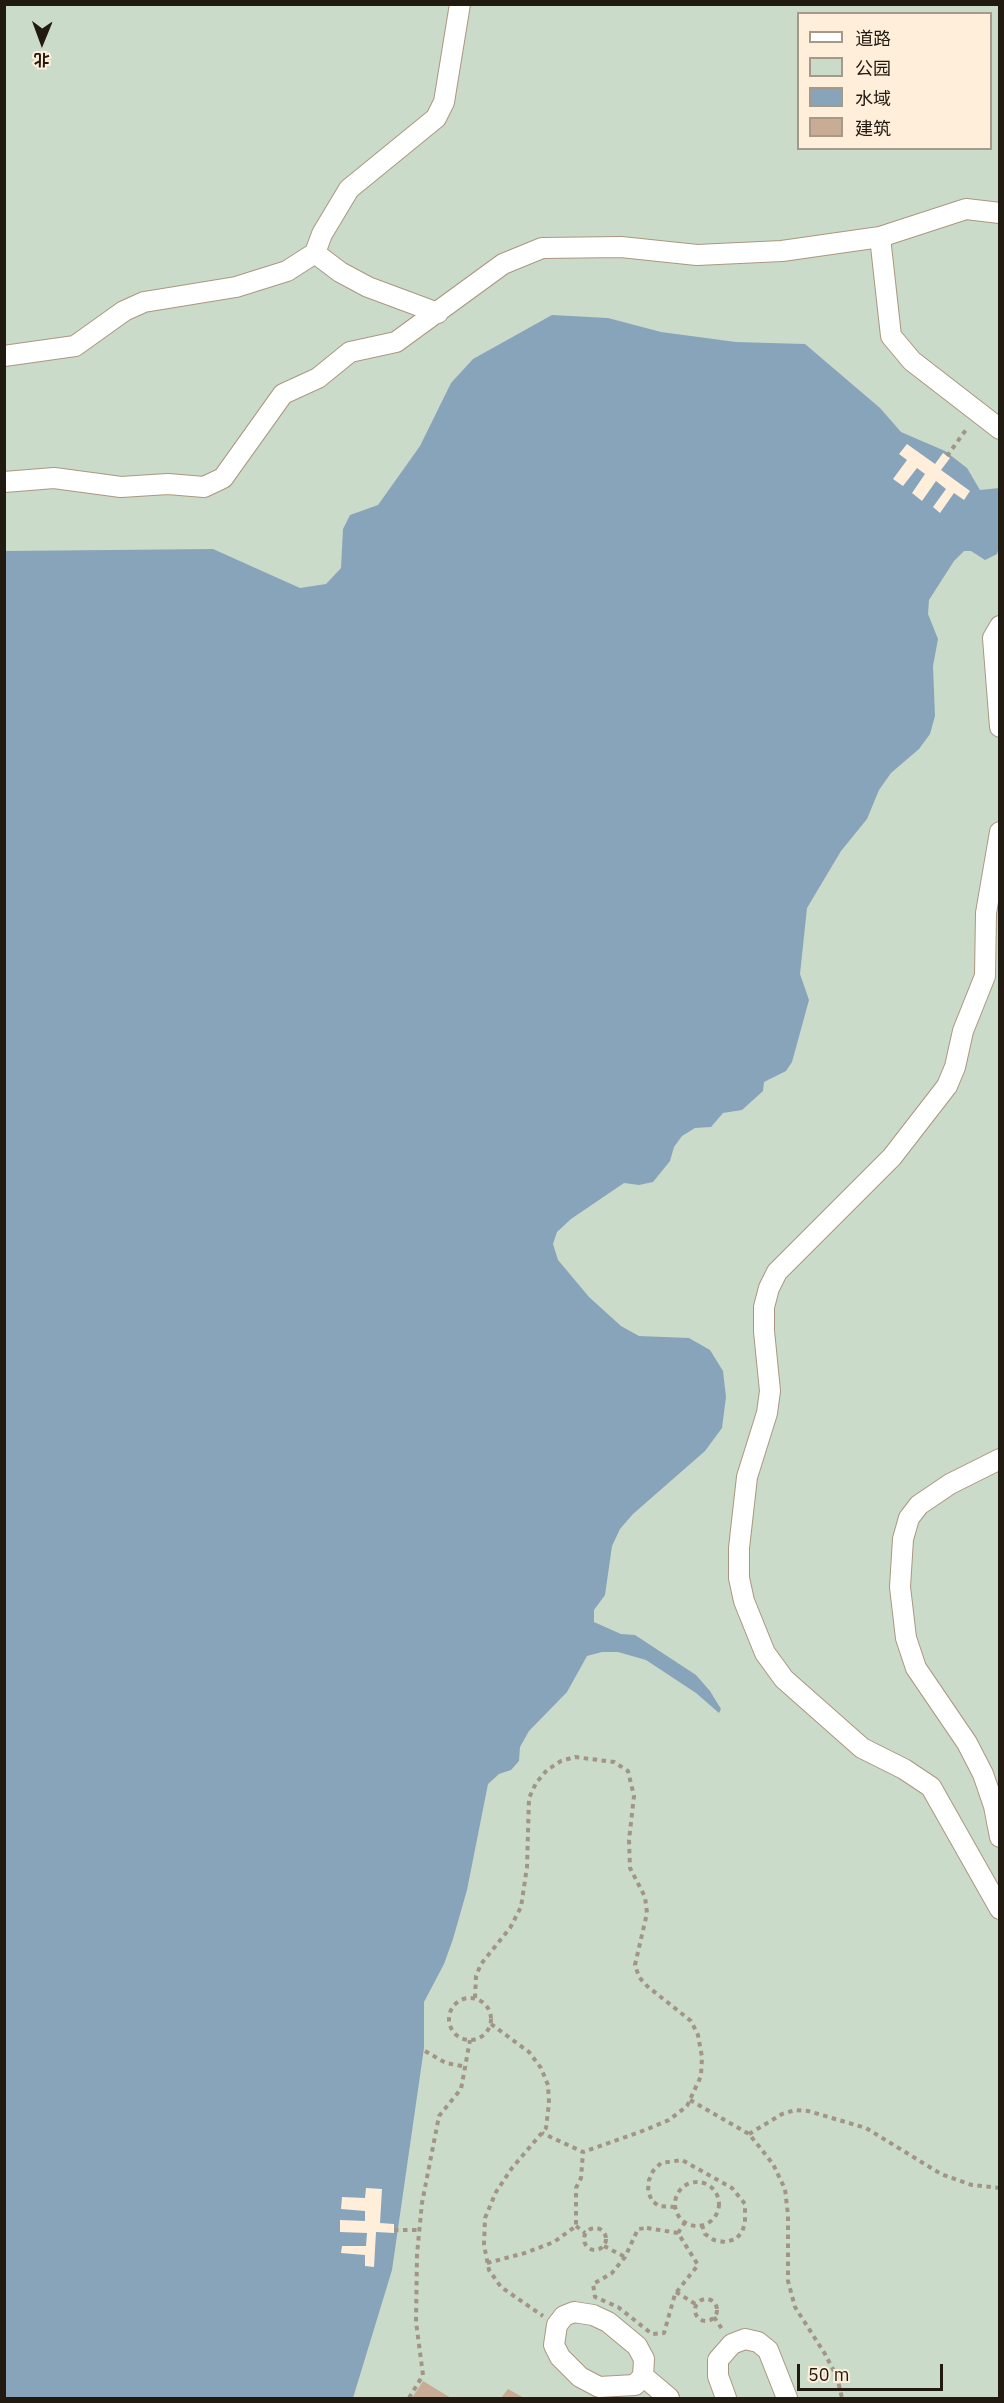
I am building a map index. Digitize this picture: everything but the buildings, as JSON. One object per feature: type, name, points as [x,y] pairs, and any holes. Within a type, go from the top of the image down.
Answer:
[{"type":"lane","points":[[4,356],[75,346],[124,311],[144,302],[236,287],[287,270],[315,253],[321,234],[349,189],[436,118],[445,94],[460,4]]},
{"type":"lane","points":[[4,482],[54,478],[121,487],[168,484],[204,487],[223,478],[283,394],[318,378],[350,352],[396,342],[503,264],[542,248],[621,247],[697,255],[782,251],[880,237],[966,208],[999,213]]},
{"type":"lane","points":[[880,237],[891,336],[912,362],[999,429]]},
{"type":"lane","points":[[315,253],[340,272],[368,287],[438,313]]},
{"type":"lane","points":[[999,626],[993,638],[999,728]]},
{"type":"lane","points":[[999,832],[986,913],[985,976],[963,1031],[955,1067],[947,1086],[892,1157],[777,1272],[769,1288],[764,1315],[770,1391],[767,1413],[747,1477],[739,1548],[739,1578],[744,1601],[765,1653],[784,1679],[862,1748],[904,1769],[931,1787],[999,1909]]},
{"type":"lane","points":[[999,1459],[950,1484],[919,1505],[909,1518],[903,1539],[900,1587],[906,1638],[916,1668],[967,1743],[983,1774],[994,1806],[999,1837]]},
{"type":"lane","points":[[574,2312],[593,2315],[608,2322],[637,2346],[644,2359],[644,2376],[635,2385],[618,2387],[599,2387],[580,2377],[560,2357],[555,2345],[557,2325],[564,2316],[574,2312]]},
{"type":"lane","points":[[726,2398],[718,2376],[718,2360],[732,2343],[745,2339],[758,2342],[768,2350],[787,2398]]},
{"type":"lane","points":[[644,2376],[669,2398]]},
{"type":"path","points":[[947,456],[979,412]]},
{"type":"path","points":[[475,1998],[476,1976],[481,1964],[510,1928],[521,1907],[527,1867],[529,1798],[536,1783],[547,1770],[561,1761],[575,1757],[614,1762],[628,1771],[633,1784],[630,1868],[645,1896],[647,1913],[635,1965],[639,1977],[646,1986],[691,2021],[698,2035],[702,2057],[701,2076],[687,2106],[669,2121],[583,2152],[542,2133]]},
{"type":"path","points":[[468,1998],[475,1998],[487,2005],[491,2024],[483,2036],[470,2040],[457,2035],[452,2030],[449,2016],[455,2004],[468,1998]]},
{"type":"path","points":[[491,2024],[528,2052],[541,2068],[548,2085],[549,2103],[546,2128],[512,2168],[496,2192],[485,2218],[483,2245],[487,2263],[501,2287],[557,2325]]},
{"type":"path","points":[[409,2398],[423,2375],[416,2322],[418,2230],[439,2116],[461,2090],[470,2040]]},
{"type":"path","points":[[425,2051],[446,2063],[466,2067]]},
{"type":"path","points":[[690,2100],[749,2134],[772,2164],[785,2189],[788,2215],[788,2281],[792,2298],[795,2307],[833,2370],[842,2398]]},
{"type":"path","points":[[749,2134],[782,2114],[795,2110],[808,2111],[866,2128],[941,2174],[972,2185],[999,2188]]},
{"type":"path","points":[[576,2226],[576,2188],[581,2178],[583,2152]]},
{"type":"path","points":[[675,2207],[659,2206],[652,2201],[648,2191],[649,2180],[653,2171],[662,2163],[682,2160],[732,2188],[745,2204],[745,2223],[736,2239],[725,2242],[714,2240],[705,2234],[702,2225]]},
{"type":"path","points":[[699,2181],[712,2187],[719,2199],[719,2207],[713,2219],[702,2225],[686,2222],[675,2207],[676,2196],[685,2185],[699,2181]]},
{"type":"path","points":[[678,2233],[686,2222]]},
{"type":"path","points":[[487,2263],[525,2253],[554,2242],[576,2226]]},
{"type":"path","points":[[576,2226],[585,2233]]},
{"type":"path","points":[[604,2246],[606,2236],[602,2230],[591,2228],[585,2233],[584,2240],[587,2247],[594,2250],[604,2246],[625,2257]]},
{"type":"path","points":[[638,2229],[678,2233],[698,2265],[676,2292],[664,2333],[652,2334],[618,2307],[595,2297],[593,2284],[612,2273],[625,2257],[638,2229]]},
{"type":"path","points":[[394,2230],[418,2230]]},
{"type":"path","points":[[676,2292],[697,2305]]},
{"type":"path","points":[[702,2300],[712,2302],[716,2307],[716,2314],[711,2320],[701,2320],[695,2312],[697,2305],[702,2300]]},
{"type":"green space","points":[[5,5],[999,5],[999,2398],[5,2398]]},
{"type":"water","points":[[552,315],[608,318],[661,332],[736,342],[805,344],[880,408],[901,432],[945,451],[967,468],[980,490],[999,488],[997,554],[985,560],[971,551],[964,551],[954,561],[929,600],[928,614],[938,639],[933,666],[935,716],[930,734],[919,749],[891,773],[879,790],[867,819],[841,851],[807,908],[800,974],[809,1000],[792,1062],[786,1071],[764,1082],[763,1091],[742,1110],[723,1113],[711,1127],[695,1128],[682,1136],[674,1147],[670,1161],[653,1182],[639,1185],[624,1183],[571,1219],[557,1232],[553,1244],[558,1260],[589,1297],[621,1326],[639,1336],[689,1338],[710,1350],[723,1371],[726,1397],[722,1428],[705,1451],[633,1514],[620,1529],[612,1546],[605,1595],[594,1610],[594,1622],[621,1634],[635,1635],[696,1675],[710,1691],[721,1709],[719,1713],[696,1693],[646,1660],[618,1652],[602,1652],[587,1656],[567,1692],[529,1731],[520,1747],[519,1761],[511,1770],[499,1774],[488,1784],[467,1890],[453,1939],[444,1964],[424,2002],[424,2048],[392,2270],[353,2398],[5,2398],[5,551],[213,549],[300,588],[326,584],[341,568],[343,529],[350,515],[378,505],[420,446],[451,383],[473,359]]},
{"type":"pier","points":[[907,444],[935,464],[943,453],[950,458],[941,470],[970,491],[964,500],[954,493],[940,513],[933,507],[946,489],[936,481],[922,501],[912,493],[925,474],[917,468],[903,486],[893,479],[907,460],[899,454]]},
{"type":"pier","points":[[366,2188],[382,2189],[380,2223],[394,2224],[394,2233],[376,2232],[374,2267],[365,2266],[365,2255],[341,2253],[342,2246],[366,2246],[367,2233],[340,2232],[340,2220],[365,2221],[365,2211],[341,2209],[342,2197],[365,2198]]}]
